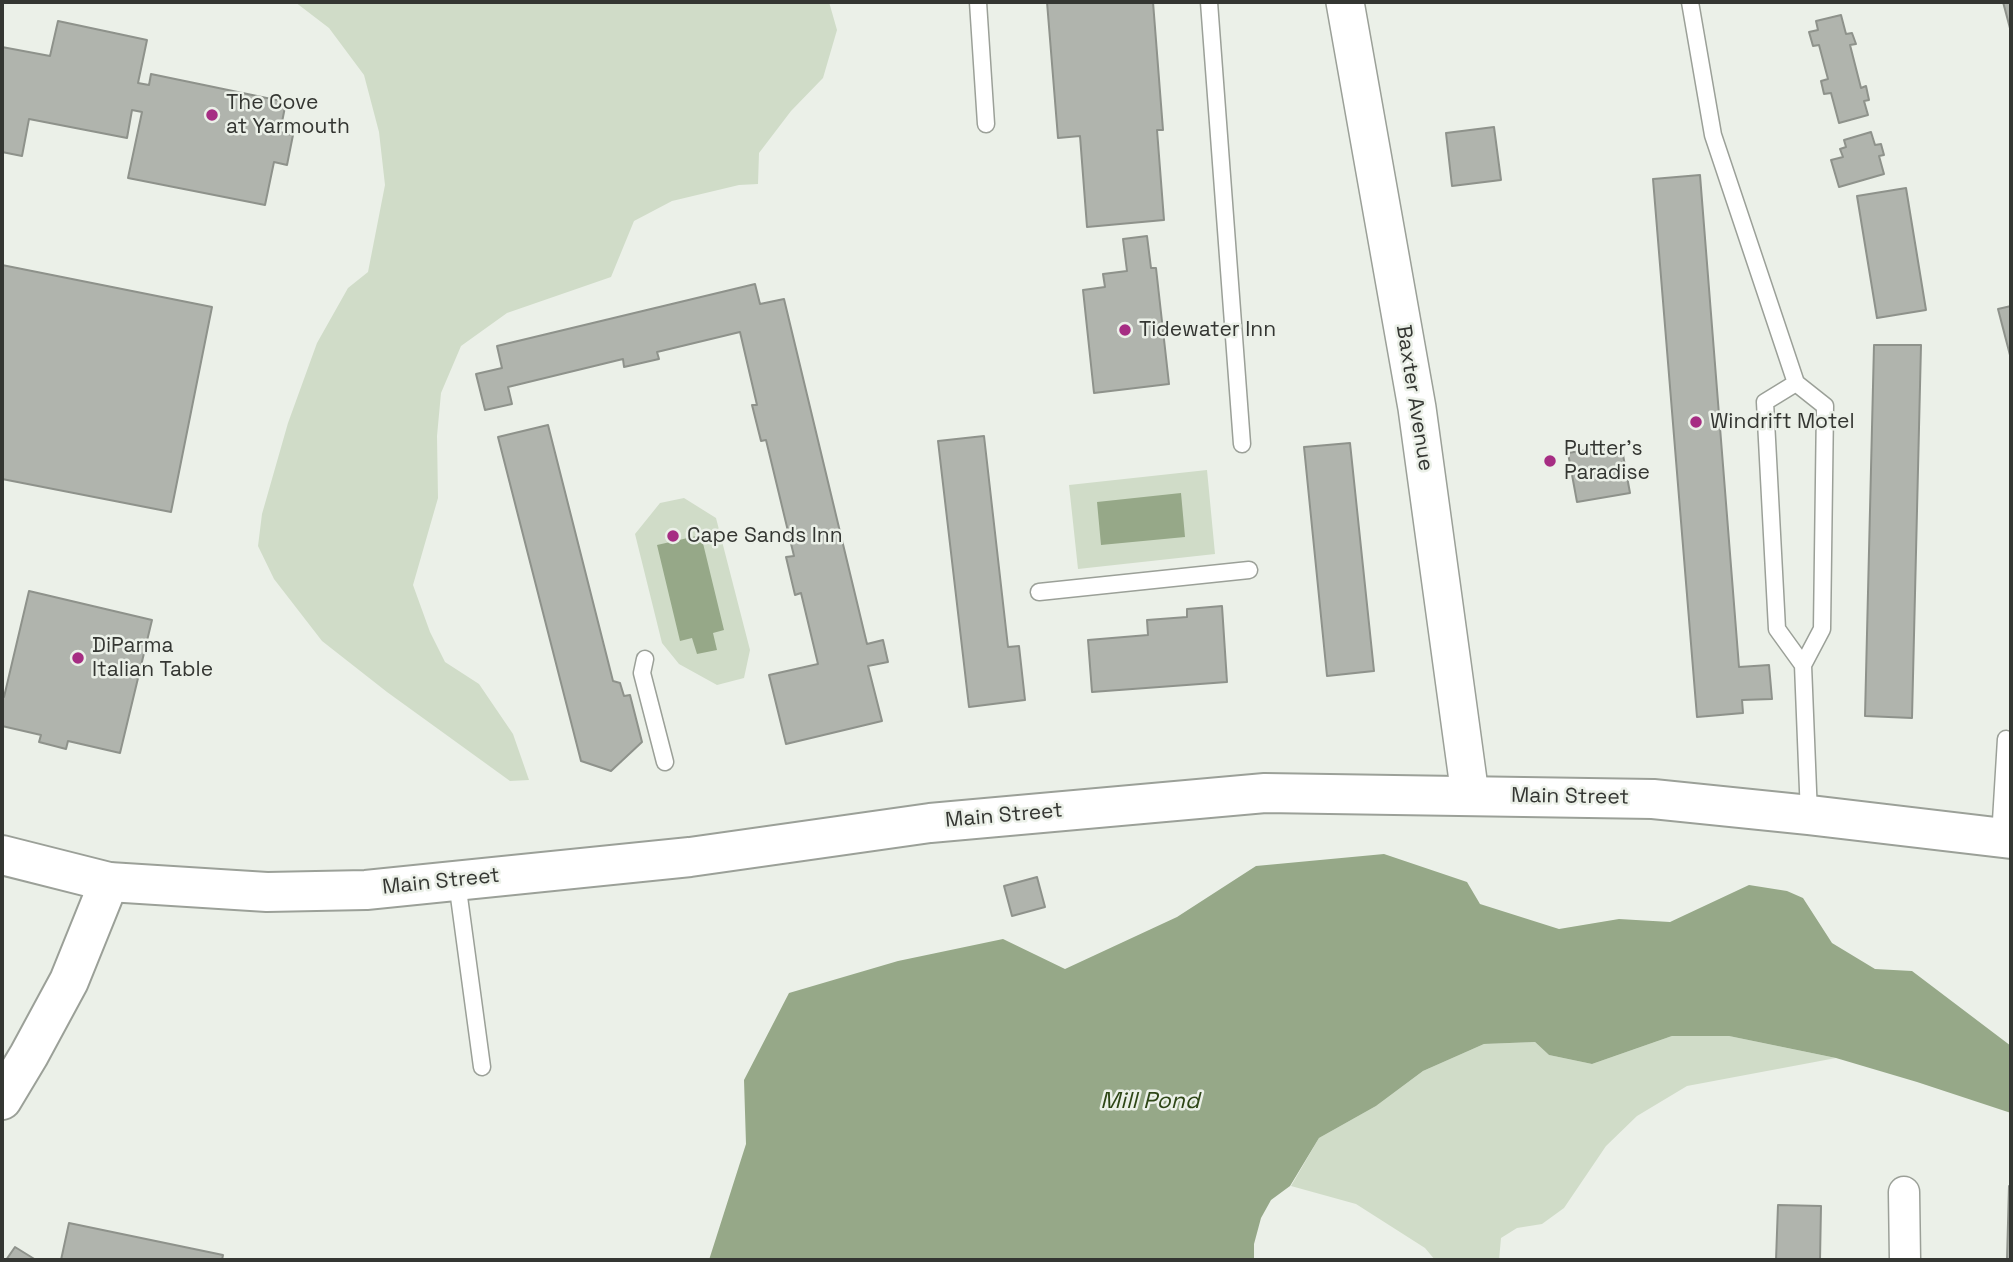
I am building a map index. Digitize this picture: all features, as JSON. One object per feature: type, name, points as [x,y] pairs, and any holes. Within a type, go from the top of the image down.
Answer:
[{"type":"main road","name":"Main Street","points":[[2,855],[109,882],[267,892],[366,890],[690,858],[930,823],[1265,793],[1653,799],[2005,838]]},
{"type":"main road","points":[[2,1100],[30,1055],[69,981],[109,882]]},
{"type":"street","name":"Baxter Avenue","points":[[1345,2],[1417,408],[1470,795]]},
{"type":"street","points":[[1903,1192],[1905,1260]]},
{"type":"lane","points":[[978,2],[986,124]]},
{"type":"lane","points":[[1209,2],[1242,444]]},
{"type":"lane","points":[[1690,2],[1713,135],[1796,383],[1825,406],[1822,629],[1803,666],[1809,815]]},
{"type":"lane","points":[[1796,383],[1765,402],[1777,629],[1803,666]]},
{"type":"lane","points":[[1039,592],[1249,570]]},
{"type":"lane","points":[[645,659],[642,673],[665,762]]},
{"type":"lane","points":[[2005,838],[2006,739]]},
{"type":"lane","points":[[457,882],[482,1068]]},
{"type":"shaded area","points":[[295,2],[829,2],[837,30],[823,78],[791,111],[759,153],[758,184],[739,185],[672,201],[634,221],[611,277],[507,313],[461,346],[441,393],[437,436],[438,498],[413,585],[430,632],[445,662],[479,684],[513,734],[529,780],[510,781],[322,641],[274,579],[258,546],[262,514],[288,423],[317,343],[348,288],[368,272],[385,185],[379,132],[364,75],[329,28]]},
{"type":"shaded area","points":[[1207,470],[1215,554],[1078,569],[1069,485]]},
{"type":"shaded area","points":[[684,498],[716,518],[750,650],[744,678],[717,685],[679,664],[662,643],[635,534],[660,503]]},
{"type":"shaded area","points":[[1672,1036],[1729,1036],[1836,1058],[1687,1086],[1637,1116],[1606,1146],[1564,1208],[1542,1224],[1517,1228],[1501,1238],[1499,1260],[1435,1260],[1425,1248],[1356,1204],[1291,1186],[1319,1138],[1376,1106],[1423,1071],[1484,1044],[1535,1042],[1549,1055],[1592,1064]]},
{"type":"water","points":[[1181,493],[1185,537],[1101,545],[1097,502]]},
{"type":"water","points":[[701,535],[724,630],[713,633],[717,650],[697,654],[692,638],[680,641],[657,545]]},
{"type":"water","name":"Mill Pond","points":[[1384,854],[1467,882],[1480,904],[1559,929],[1619,919],[1670,922],[1749,885],[1787,891],[1803,898],[1832,943],[1875,969],[1912,971],[2011,1046],[2011,1113],[1836,1058],[1729,1036],[1672,1036],[1592,1064],[1549,1055],[1535,1042],[1484,1044],[1423,1071],[1376,1106],[1319,1138],[1290,1186],[1271,1200],[1261,1218],[1254,1244],[1254,1260],[709,1260],[746,1144],[744,1080],[789,993],[898,961],[1003,939],[1065,969],[1177,917],[1256,866]]},
{"type":"building","points":[[1047,2],[1153,2],[1163,130],[1157,130],[1164,220],[1087,227],[1080,136],[1058,138]]},
{"type":"building","points":[[2003,2],[2011,2],[2011,32]]},
{"type":"building","points":[[1841,15],[1846,34],[1852,33],[1856,44],[1850,45],[1861,88],[1866,86],[1869,100],[1864,101],[1868,115],[1839,123],[1831,93],[1824,94],[1821,81],[1828,79],[1819,45],[1813,46],[1809,32],[1818,30],[1816,21]]},
{"type":"building","name":"The Cove at Yarmouth","points":[[58,21],[147,40],[138,83],[149,85],[151,74],[286,102],[280,132],[293,135],[287,165],[274,162],[265,205],[128,178],[142,112],[132,110],[127,138],[29,119],[22,156],[2,152],[2,47],[50,56]]},
{"type":"building","points":[[1494,127],[1501,180],[1452,186],[1446,133]]},
{"type":"building","points":[[1871,132],[1875,145],[1881,144],[1884,155],[1879,156],[1884,174],[1839,187],[1831,160],[1843,157],[1840,149],[1846,147],[1844,140]]},
{"type":"building","name":"Windrift Motel","points":[[1700,175],[1739,667],[1769,665],[1772,699],[1742,700],[1743,713],[1697,717],[1653,179]]},
{"type":"building","points":[[1906,188],[1926,310],[1877,318],[1857,196]]},
{"type":"building","points":[[1147,236],[1151,268],[1156,268],[1169,384],[1094,393],[1083,290],[1105,287],[1103,274],[1127,271],[1123,239]]},
{"type":"building","points":[[2,265],[212,307],[171,512],[2,479]]},
{"type":"building","points":[[755,284],[760,304],[784,299],[867,644],[883,640],[888,662],[868,666],[882,721],[786,744],[769,675],[818,664],[801,593],[795,595],[786,557],[794,556],[766,440],[761,441],[752,405],[757,405],[740,332],[657,352],[659,359],[624,367],[623,359],[508,387],[512,404],[485,410],[476,374],[502,368],[497,346]]},
{"type":"building","points":[[2011,306],[2011,359],[1998,309]]},
{"type":"building","name":"Windrift Motel","points":[[1874,345],[1921,345],[1912,718],[1865,716]]},
{"type":"building","points":[[548,425],[613,681],[620,683],[624,696],[630,695],[642,742],[611,771],[581,761],[498,437]]},
{"type":"building","points":[[984,436],[1008,647],[1019,646],[1025,700],[969,707],[938,441]]},
{"type":"building","points":[[1350,443],[1374,671],[1327,676],[1304,447]]},
{"type":"building","points":[[1621,444],[1630,493],[1577,502],[1568,453]]},
{"type":"building","name":"DiParma Italian Table","points":[[29,591],[152,620],[120,753],[68,741],[66,749],[39,742],[41,735],[2,726],[2,697]]},
{"type":"building","points":[[1222,606],[1227,682],[1092,692],[1088,640],[1148,635],[1147,620],[1187,617],[1187,609]]},
{"type":"building","points":[[1037,877],[1045,907],[1012,916],[1004,886]]},
{"type":"building","points":[[2009,1186],[2011,1260],[2007,1260]]},
{"type":"building","points":[[1778,1205],[1821,1206],[1820,1260],[1776,1260]]},
{"type":"building","points":[[69,1223],[223,1255],[222,1260],[61,1260]]},
{"type":"building","points":[[15,1247],[36,1260],[6,1260]]},
{"type":"place","name":"The Cove at Yarmouth","points":[[212,115]]},
{"type":"place","name":"Tidewater Inn","points":[[1125,330]]},
{"type":"place","name":"Windrift Motel","points":[[1696,422]]},
{"type":"place","name":"Putter's Paradise","points":[[1550,461]]},
{"type":"place","name":"Cape Sands Inn","points":[[673,536]]},
{"type":"place","name":"DiParma Italian Table","points":[[78,658]]}]
